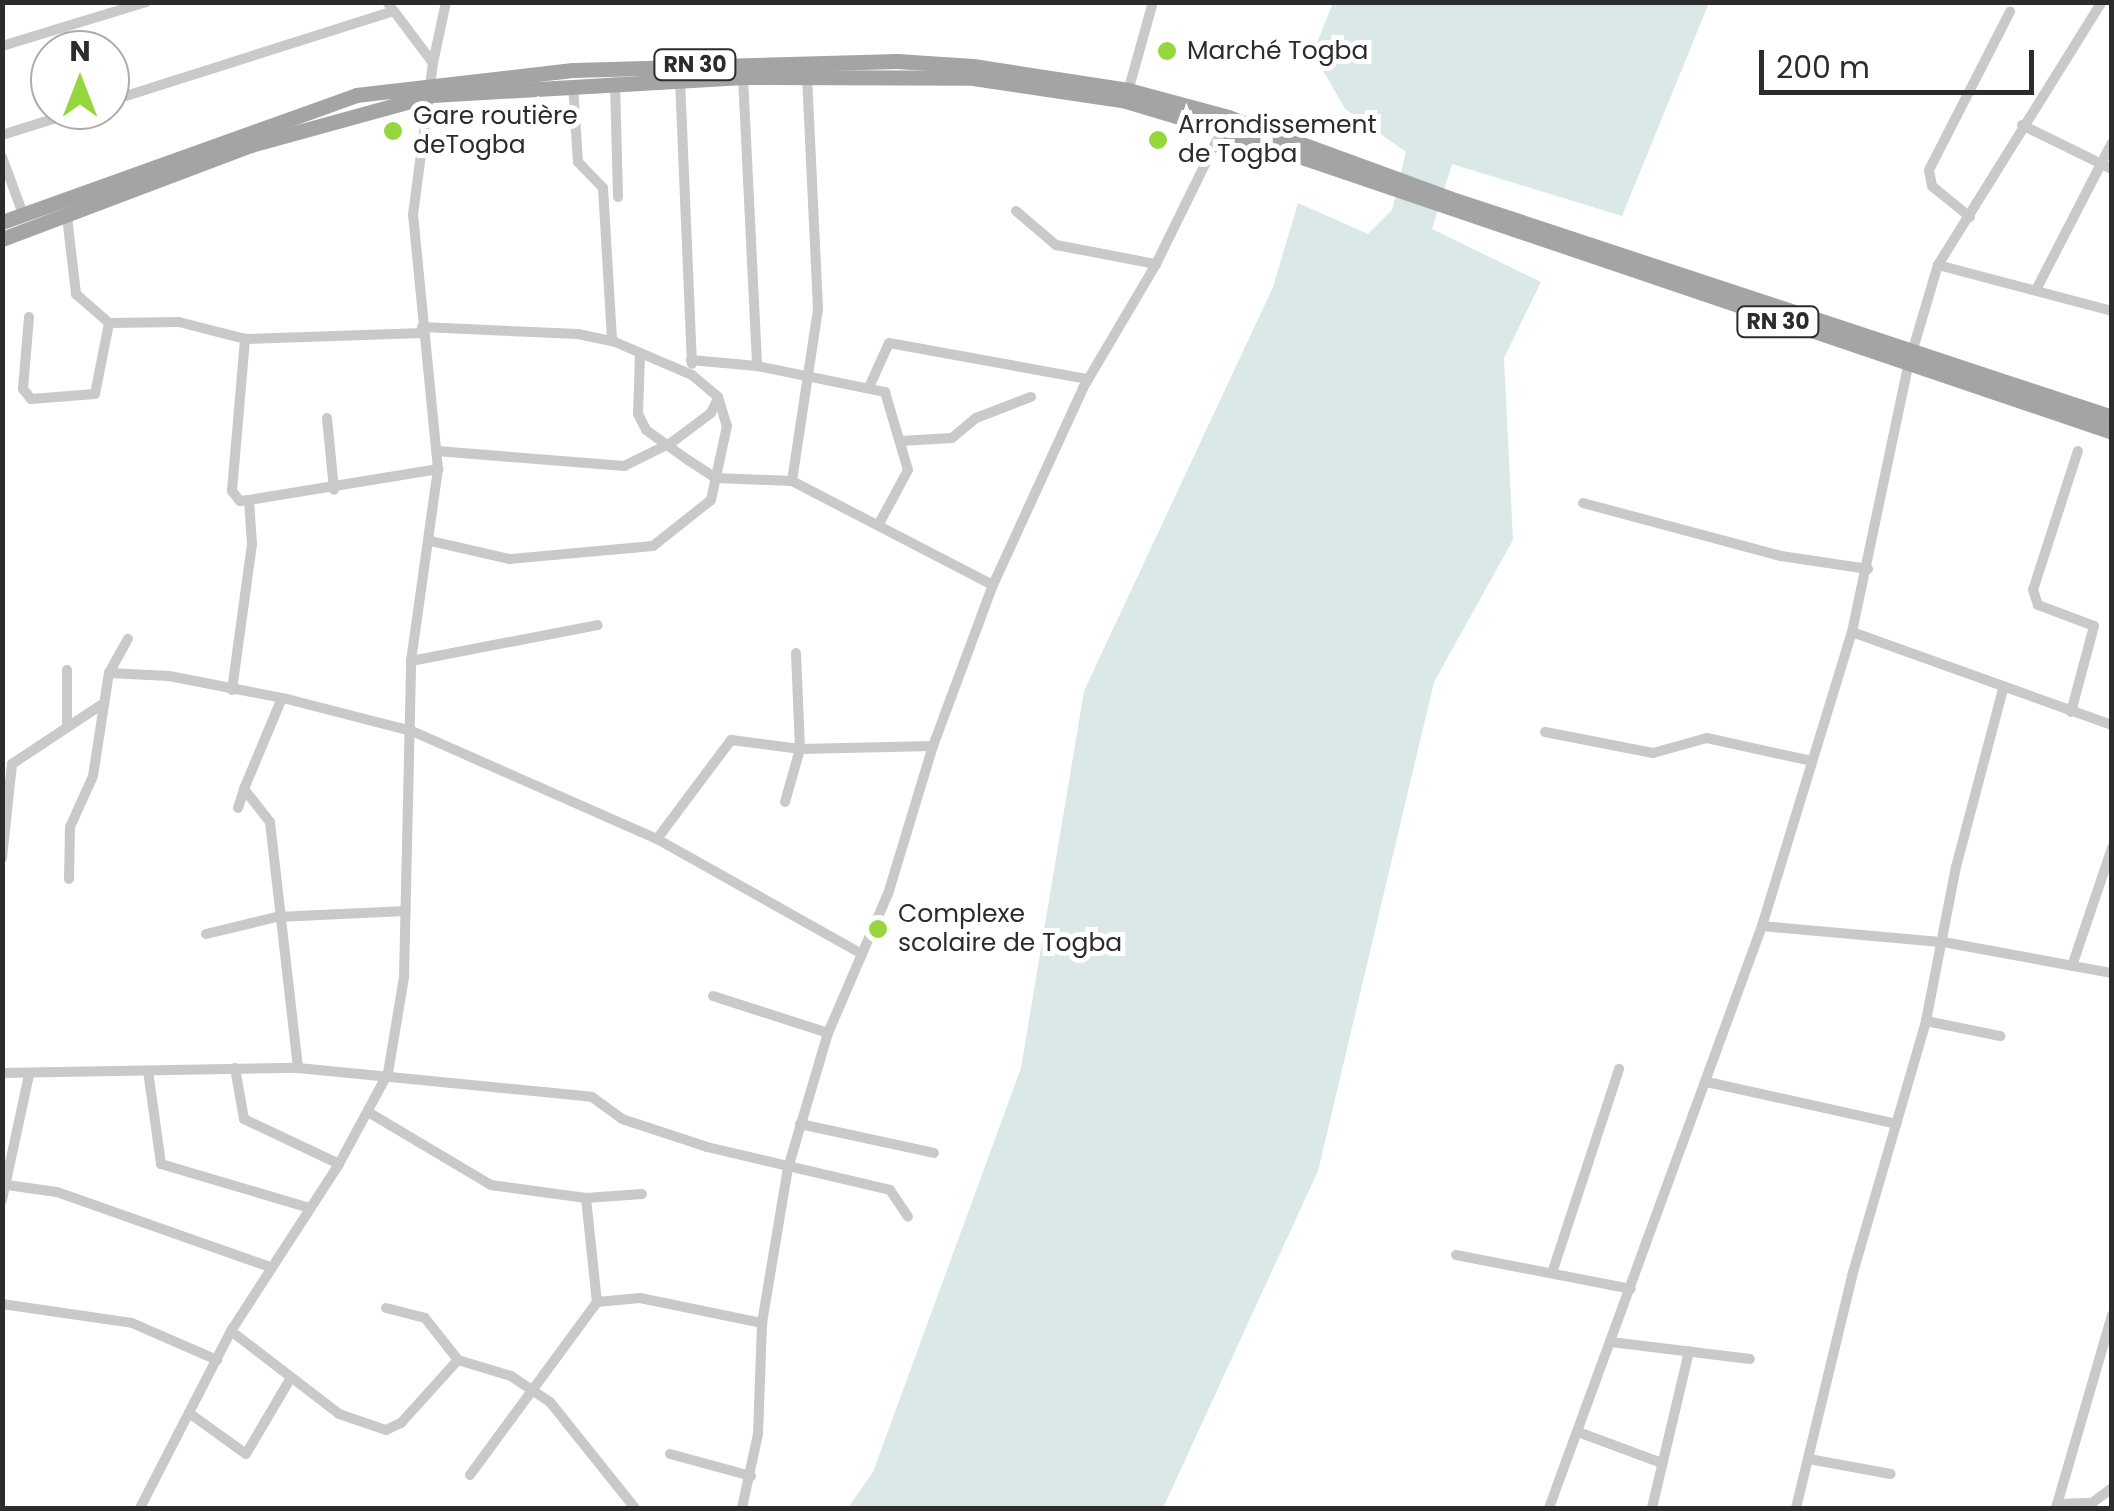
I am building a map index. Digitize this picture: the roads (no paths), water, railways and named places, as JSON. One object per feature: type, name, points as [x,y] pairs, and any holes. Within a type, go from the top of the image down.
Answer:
[{"type":"main road","name":"RN 30","points":[[2,239],[251,145],[432,89],[573,70],[897,61],[1048,74],[1228,118],[1393,185]]},
{"type":"main road","name":"RN 30","points":[[2,222],[247,130],[356,95],[743,76],[973,78],[1127,96],[1910,359],[2112,432]]},
{"type":"main road","name":"RN 30","points":[[1910,359],[2112,417]]},
{"type":"street","points":[[2,46],[146,2]]},
{"type":"street","points":[[140,1508],[232,1331],[339,1164],[388,1073],[404,978],[411,661],[431,541],[438,469],[414,215],[433,63],[446,2]]},
{"type":"street","points":[[1127,96],[1153,2]]},
{"type":"street","points":[[1548,1508],[1762,926],[1852,632],[1910,359],[1938,265],[2102,2]]},
{"type":"street","points":[[130,94],[390,6],[433,63]]},
{"type":"street","points":[[1970,217],[1932,186],[1929,170],[2010,12]]},
{"type":"street","points":[[792,482],[804,376],[818,309],[807,75]]},
{"type":"street","points":[[743,76],[757,366]]},
{"type":"street","points":[[680,79],[692,375]]},
{"type":"street","points":[[615,82],[618,196]]},
{"type":"street","points":[[573,84],[578,162],[603,188],[612,341]]},
{"type":"street","points":[[2022,125],[2108,165]]},
{"type":"street","points":[[2,135],[30,126]]},
{"type":"street","points":[[742,1508],[764,1376],[762,1323],[788,1168],[828,1032],[888,894],[933,746],[992,585],[1088,379],[1156,264],[1222,130]]},
{"type":"street","points":[[2037,288],[2108,165],[2112,142]]},
{"type":"street","points":[[2,157],[23,214]]},
{"type":"street","points":[[1016,211],[1056,244],[1156,264]]},
{"type":"street","points":[[67,216],[76,294],[109,323],[179,322],[245,339],[422,330],[612,341],[692,375],[718,397],[726,426],[709,504],[652,546],[510,558],[431,541]]},
{"type":"street","points":[[1938,265],[2037,288],[2112,311]]},
{"type":"street","points":[[29,317],[23,389],[31,399],[95,394],[109,323]]},
{"type":"street","points":[[245,339],[232,492],[240,501],[334,490],[438,469]]},
{"type":"street","points":[[870,385],[886,344],[1088,379]]},
{"type":"street","points":[[640,354],[638,414],[646,430],[716,478],[792,482],[880,522],[992,585]]},
{"type":"street","points":[[692,360],[757,366],[870,385],[886,392],[907,480],[880,522]]},
{"type":"street","points":[[437,451],[612,468],[671,444],[710,413],[718,397]]},
{"type":"street","points":[[900,440],[952,438],[976,418],[1031,397]]},
{"type":"street","points":[[327,418],[334,490]]},
{"type":"street","points":[[2072,712],[2094,626],[2038,605],[2033,590],[2078,451]]},
{"type":"street","points":[[232,690],[251,556],[249,500]]},
{"type":"street","points":[[1583,503],[1781,556],[1868,569]]},
{"type":"street","points":[[411,661],[598,624]]},
{"type":"street","points":[[1852,632],[2112,726]]},
{"type":"street","points":[[69,878],[70,827],[93,776],[108,673],[128,639]]},
{"type":"street","points":[[785,802],[800,749],[796,653]]},
{"type":"street","points":[[67,670],[67,724]]},
{"type":"street","points":[[108,673],[169,676],[282,698],[412,731],[657,840],[862,954]]},
{"type":"street","points":[[1796,1508],[1926,1021],[1956,867],[2003,689]]},
{"type":"street","points":[[238,808],[282,698]]},
{"type":"street","points":[[2,858],[5,781],[12,764],[104,703]]},
{"type":"street","points":[[1544,732],[1653,753],[1707,738],[1812,761]]},
{"type":"street","points":[[657,840],[725,744],[740,737],[800,749],[933,746]]},
{"type":"street","points":[[244,789],[270,822],[277,917],[298,1068]]},
{"type":"street","points":[[2072,966],[2112,848]]},
{"type":"street","points":[[206,934],[277,917],[406,910]]},
{"type":"street","points":[[1762,926],[1943,942],[2112,973]]},
{"type":"street","points":[[713,996],[828,1032]]},
{"type":"street","points":[[1926,1021],[2000,1036]]},
{"type":"street","points":[[2,1073],[29,1075],[90,1068],[298,1068],[388,1073],[592,1097],[622,1119],[788,1168],[890,1190],[908,1218]]},
{"type":"street","points":[[236,1068],[244,1119],[339,1164]]},
{"type":"street","points":[[1552,1274],[1619,1069]]},
{"type":"street","points":[[148,1071],[161,1164],[310,1208]]},
{"type":"street","points":[[2,1200],[29,1075]]},
{"type":"street","points":[[1707,1082],[1896,1124]]},
{"type":"street","points":[[368,1112],[491,1186],[586,1198],[642,1194]]},
{"type":"street","points":[[800,1124],[934,1153]]},
{"type":"street","points":[[8,1185],[56,1192],[270,1267]]},
{"type":"street","points":[[586,1198],[597,1302]]},
{"type":"street","points":[[1456,1255],[1631,1289]]},
{"type":"street","points":[[470,1475],[597,1302],[616,1295],[640,1298],[762,1323]]},
{"type":"street","points":[[2,1304],[132,1322],[217,1360]]},
{"type":"street","points":[[386,1308],[424,1318],[458,1360],[511,1376],[550,1402],[635,1508]]},
{"type":"street","points":[[2112,1315],[2057,1506],[2092,1503],[2112,1488]]},
{"type":"street","points":[[232,1331],[289,1381],[339,1414],[386,1430],[402,1423],[458,1360]]},
{"type":"street","points":[[1612,1342],[1750,1359]]},
{"type":"street","points":[[1652,1508],[1688,1352]]},
{"type":"street","points":[[189,1413],[246,1454],[289,1381]]},
{"type":"street","points":[[1578,1432],[1662,1463]]},
{"type":"street","points":[[670,1454],[750,1476]]},
{"type":"street","points":[[1809,1459],[1892,1474]]},
{"type":"place","name":"Marché Togba","points":[[1167,51]]},
{"type":"place","name":"Gare routière deTogba","points":[[393,131]]},
{"type":"place","name":"Arrondissement de Togba","points":[[1158,140]]},
{"type":"place","name":"Complexe scolaire de Togba","points":[[878,929]]}]
